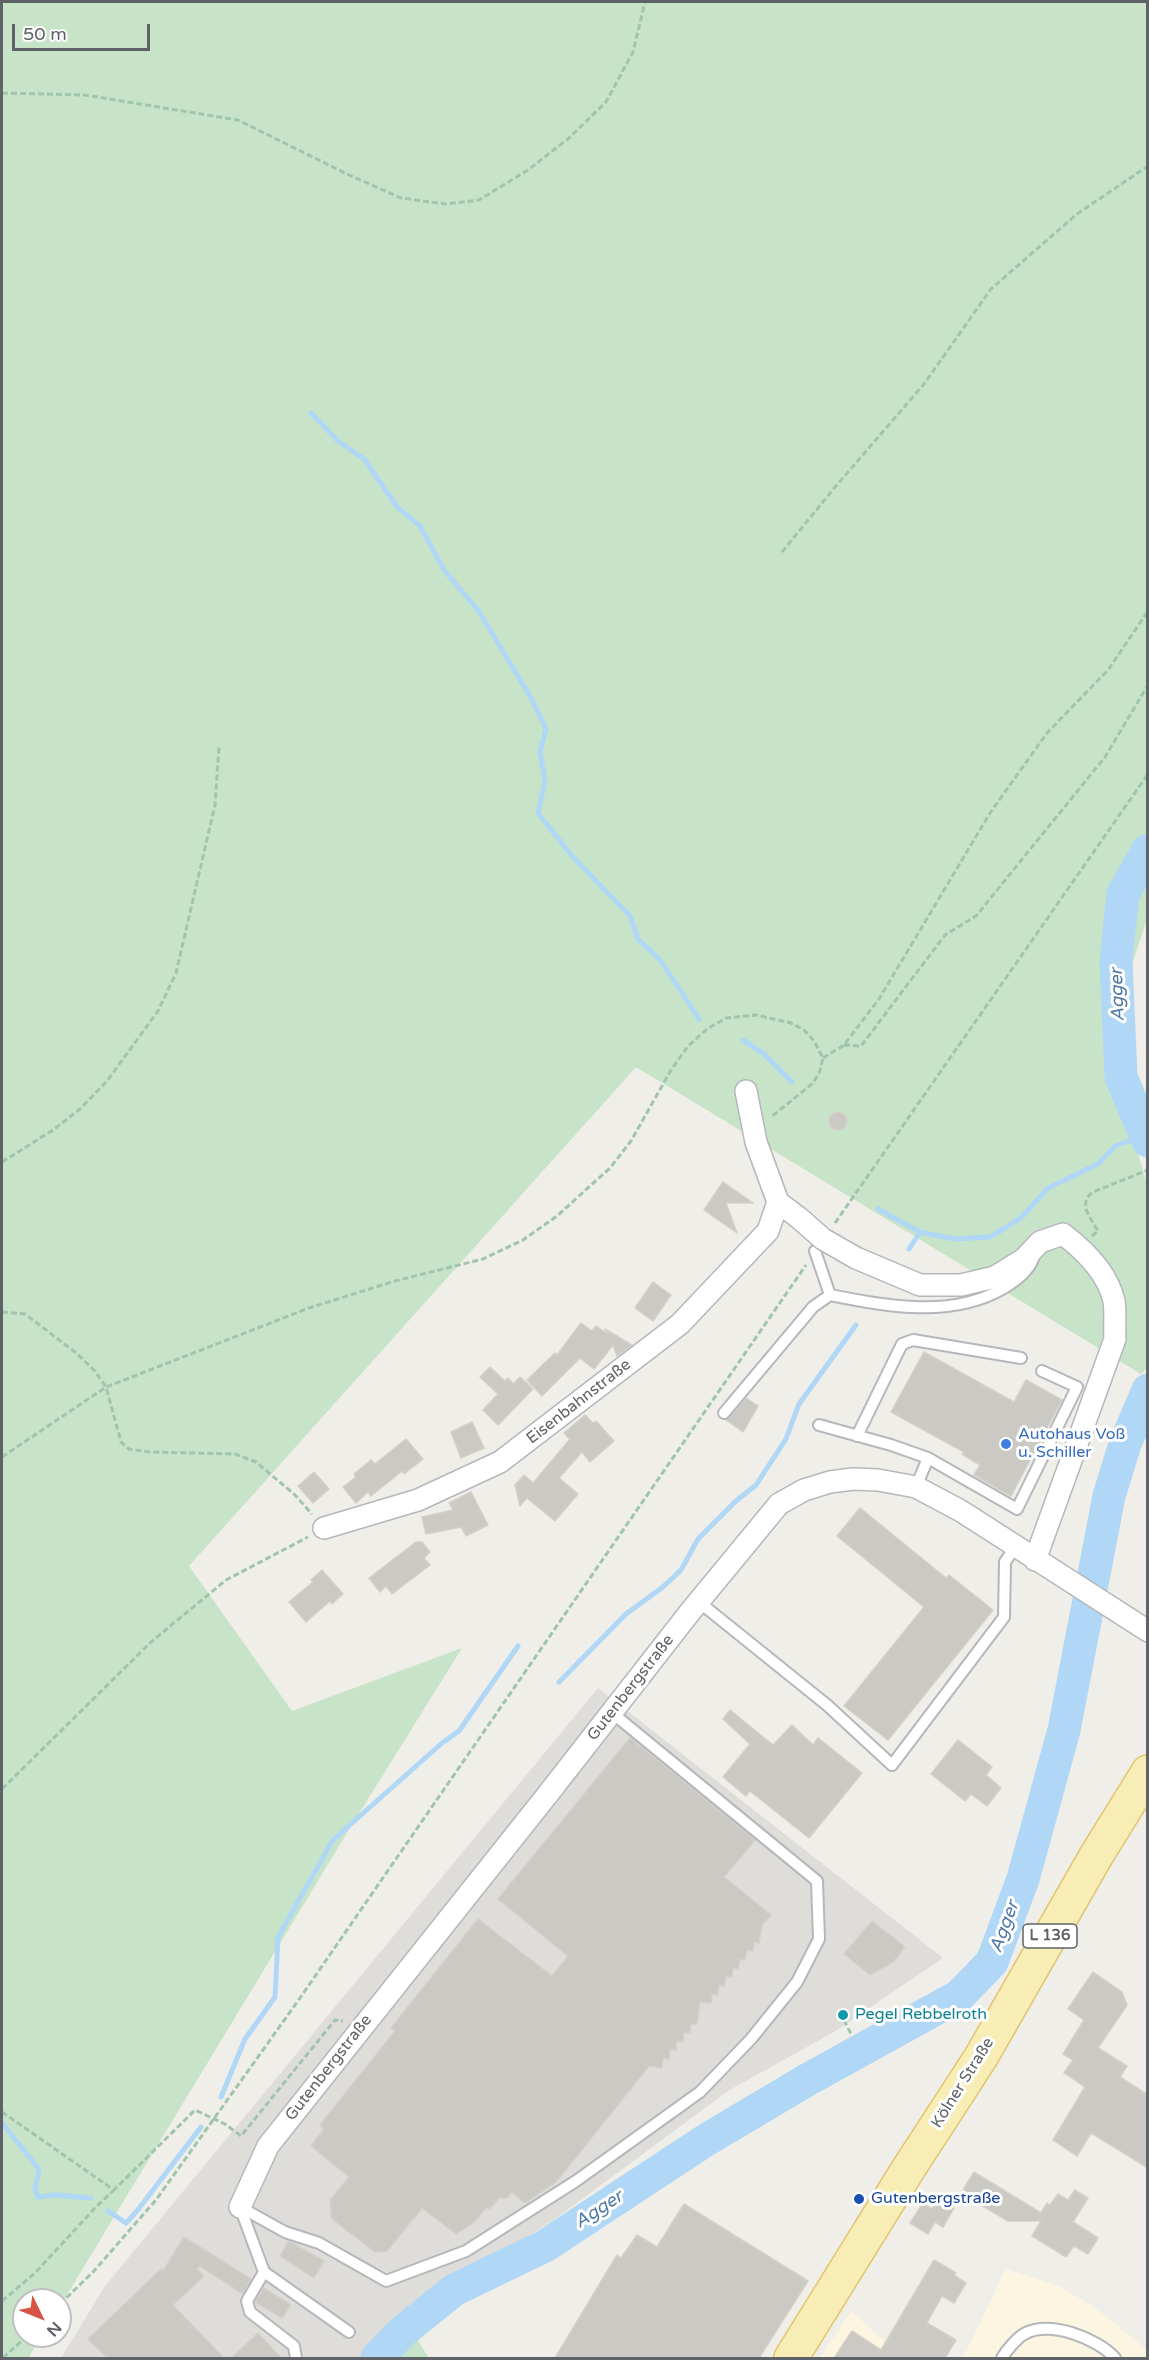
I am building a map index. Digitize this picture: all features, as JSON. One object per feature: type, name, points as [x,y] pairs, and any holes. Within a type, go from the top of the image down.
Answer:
[{"type":"main road","name":"Kölner Straße","points":[[791,2358],[981,2057],[1096,1856],[1148,1772]]},
{"type":"street","points":[[746,1091],[756,1142],[778,1202],[823,1239],[856,1258],[920,1285],[961,1285],[995,1277],[1024,1259],[1041,1242],[1063,1234],[1078,1246],[1099,1269],[1114,1301],[1115,1339],[1035,1560]]},
{"type":"street","name":"Eisenbahnstraße","points":[[324,1528],[418,1500],[500,1462],[680,1324],[768,1231],[778,1202]]},
{"type":"street","name":"Gutenbergstraße","points":[[240,2207],[268,2146],[779,1504],[804,1490],[830,1482],[853,1479],[878,1480],[916,1487],[961,1511],[1140,1627]]},
{"type":"lane","points":[[724,1413],[813,1306],[830,1295],[907,1307],[952,1306],[992,1295],[1015,1282],[1031,1264],[1041,1242]]},
{"type":"lane","points":[[815,1251],[830,1295]]},
{"type":"lane","points":[[857,1436],[903,1344],[913,1340],[1021,1358]]},
{"type":"lane","points":[[819,1425],[928,1458],[1017,1509],[1077,1387],[1042,1371]]},
{"type":"lane","points":[[916,1487],[928,1458]]},
{"type":"lane","points":[[699,1602],[827,1705],[892,1765],[1004,1617],[1005,1562],[1015,1547]]},
{"type":"lane","points":[[240,2207],[285,2232],[319,2243],[386,2281],[466,2251],[576,2181],[700,2092],[751,2038],[797,1982],[819,1939],[817,1881],[611,1713]]},
{"type":"lane","points":[[240,2207],[264,2272],[349,2332]]},
{"type":"lane","points":[[264,2272],[246,2301],[250,2313],[294,2346],[296,2358]]},
{"type":"lane","points":[[1002,2358],[1024,2334],[1050,2329],[1080,2334],[1108,2351],[1114,2358]]},
{"type":"path","points":[[2,93],[85,95],[238,120],[401,198],[446,204],[479,200],[528,170],[569,138],[606,102],[633,52],[645,2]]},
{"type":"path","points":[[782,552],[924,384],[991,289],[1077,214],[1148,166]]},
{"type":"path","points":[[823,1058],[844,1045],[879,999],[990,813],[1047,733],[1108,670],[1148,611]]},
{"type":"path","points":[[844,1045],[861,1046],[945,935],[976,916],[1105,757],[1148,686]]},
{"type":"path","points":[[2,1162],[53,1130],[80,1109],[107,1081],[158,1011],[176,973],[215,805],[219,747]]},
{"type":"path","points":[[72,2292],[93,2272],[156,2200],[314,1978],[815,1251],[1148,774]]},
{"type":"path","points":[[2,1457],[106,1387],[309,1308],[395,1281],[483,1259],[523,1240],[557,1216],[610,1168],[631,1141],[671,1070],[688,1046],[707,1029],[726,1018],[756,1015],[791,1023],[804,1030],[814,1041],[823,1058],[819,1074],[812,1084],[770,1118],[756,1142]]},
{"type":"path","points":[[1078,1246],[1098,1231],[1084,1206],[1086,1198],[1093,1192],[1148,1170]]},
{"type":"path","points":[[2,1312],[25,1314],[75,1352],[94,1370],[106,1387],[121,1442],[129,1449],[149,1452],[235,1454],[255,1462],[294,1494],[324,1528],[226,1580],[150,1642],[2,1789]]},
{"type":"path","points":[[2,2301],[35,2273],[95,2208],[195,2110],[241,2136],[335,2020],[363,2024]]},
{"type":"path","points":[[844,2020],[852,2036]]},
{"type":"path","points":[[2,2112],[114,2190]]},
{"type":"shaded area","points":[[598,1688],[943,1958],[834,2032],[728,2091],[555,2219],[403,2317],[358,2358],[61,2358],[67,2348],[72,2348],[72,2340],[105,2286]]},
{"type":"shaded area","points":[[1006,2269],[1059,2286],[1094,2307],[1140,2344],[1148,2352],[1147,2358],[963,2358]]},
{"type":"shaded area","points":[[851,2311],[904,2358],[820,2358]]},
{"type":"green space","points":[[2,2],[1147,2],[1148,916],[1127,980],[1132,1134],[1147,1183],[1147,1368],[1141,1374],[636,1067],[189,1566],[292,1711],[462,1648],[71,2288],[12,2288],[12,2348],[34,2348],[28,2358],[2,2358]]},
{"type":"green space","points":[[403,2317],[429,2358],[358,2358]]},
{"type":"building","points":[[838,1112],[844,1115],[847,1121],[844,1127],[838,1130],[832,1127],[829,1121],[832,1115]]},
{"type":"building","points":[[723,1182],[753,1203],[726,1203],[737,1233],[704,1210]]},
{"type":"building","points":[[653,1282],[671,1295],[653,1321],[635,1308]]},
{"type":"building","points":[[581,1323],[592,1331],[596,1326],[608,1334],[605,1329],[632,1345],[617,1356],[613,1345],[594,1369],[580,1358],[542,1396],[527,1380],[555,1353],[557,1355]]},
{"type":"building","points":[[924,1352],[1014,1402],[1026,1380],[1062,1400],[1011,1496],[974,1475],[980,1465],[962,1454],[964,1452],[891,1412]]},
{"type":"building","points":[[490,1367],[505,1381],[508,1378],[513,1384],[520,1377],[533,1389],[498,1425],[483,1410],[498,1394],[480,1377]]},
{"type":"building","points":[[746,1398],[758,1406],[743,1432],[726,1420]]},
{"type":"building","points":[[585,1415],[593,1423],[596,1421],[614,1441],[590,1462],[582,1452],[559,1478],[578,1494],[555,1521],[527,1498],[520,1506],[515,1485],[524,1475],[533,1483],[570,1439],[564,1433]]},
{"type":"building","points":[[472,1422],[484,1448],[461,1458],[451,1432]]},
{"type":"building","points":[[406,1439],[423,1459],[404,1474],[402,1471],[371,1496],[368,1492],[356,1503],[343,1487],[356,1477],[354,1474],[371,1460],[375,1464]]},
{"type":"building","points":[[314,1472],[329,1489],[313,1503],[298,1486]]},
{"type":"building","points":[[471,1492],[488,1525],[466,1536],[461,1527],[426,1534],[422,1517],[453,1510],[449,1503]]},
{"type":"building","points":[[860,1508],[946,1578],[949,1575],[993,1610],[888,1740],[844,1706],[924,1607],[837,1536]]},
{"type":"building","points":[[416,1542],[422,1542],[430,1552],[424,1558],[430,1565],[392,1594],[386,1586],[380,1592],[369,1578]]},
{"type":"building","points":[[322,1570],[343,1594],[332,1604],[330,1601],[306,1622],[289,1602],[313,1582],[311,1580]]},
{"type":"building","points":[[730,1710],[773,1745],[792,1725],[813,1745],[818,1738],[862,1773],[809,1838],[750,1791],[746,1796],[723,1777],[750,1744],[723,1719]]},
{"type":"building","points":[[630,1738],[755,1840],[724,1877],[771,1915],[762,1925],[759,1943],[754,1942],[753,1951],[747,1950],[745,1960],[740,1959],[738,1969],[733,1968],[732,1977],[726,1976],[724,1986],[719,1985],[718,1995],[712,1994],[711,2003],[700,2002],[697,2024],[691,2024],[690,2033],[684,2032],[683,2042],[677,2041],[676,2050],[670,2049],[669,2059],[663,2058],[662,2068],[649,2066],[556,2182],[525,2203],[512,2192],[507,2198],[499,2198],[490,2209],[487,2207],[474,2222],[456,2234],[422,2208],[387,2251],[375,2252],[332,2219],[330,2200],[349,2177],[311,2146],[324,2129],[320,2125],[395,2031],[391,2028],[478,1919],[552,1976],[568,1956],[498,1899]]},
{"type":"building","points":[[958,1740],[992,1767],[986,1775],[1001,1788],[987,1806],[971,1794],[965,1801],[931,1774]]},
{"type":"building","points":[[872,1921],[905,1947],[893,1962],[870,1975],[844,1954]]},
{"type":"building","points":[[1093,1972],[1122,1992],[1127,2005],[1098,2048],[1127,2066],[1120,2077],[1148,2095],[1148,2168],[1091,2133],[1077,2156],[1053,2140],[1085,2087],[1064,2073],[1073,2060],[1063,2054],[1084,2020],[1068,2009]]},
{"type":"building","points":[[974,2172],[1041,2213],[1047,2203],[1050,2205],[1058,2194],[1068,2200],[1075,2190],[1088,2198],[1073,2222],[1098,2238],[1088,2254],[1074,2246],[1066,2257],[1032,2236],[1041,2221],[1008,2221],[961,2193]]},
{"type":"building","points":[[938,2198],[954,2208],[943,2227],[935,2222],[928,2234],[910,2223],[923,2203],[932,2209]]},
{"type":"building","points":[[684,2204],[808,2281],[759,2358],[555,2358],[617,2255],[621,2258],[637,2235],[657,2247]]},
{"type":"building","points":[[184,2237],[251,2279],[243,2294],[200,2266],[197,2269],[204,2276],[173,2305],[224,2358],[107,2358],[88,2339],[161,2269],[163,2271]]},
{"type":"building","points":[[289,2241],[324,2261],[314,2278],[280,2256]]},
{"type":"building","points":[[934,2260],[956,2273],[954,2275],[966,2283],[954,2303],[942,2296],[927,2323],[956,2340],[945,2358],[834,2358],[852,2331],[881,2350]]},
{"type":"building","points":[[264,2288],[291,2305],[282,2318],[255,2302]]},
{"type":"building","points":[[258,2333],[281,2358],[231,2358]]},
{"type":"waterway","points":[[311,413],[338,441],[364,459],[398,508],[420,526],[444,570],[478,610],[530,696],[546,729],[540,752],[545,781],[538,813],[572,856],[630,916],[638,939],[661,961],[699,1019]]},
{"type":"waterway","name":"Agger","points":[[1148,850],[1123,894],[1116,960],[1121,1077],[1148,1141]]},
{"type":"waterway","points":[[743,1040],[764,1054],[792,1082]]},
{"type":"waterway","points":[[909,1249],[920,1232],[954,1239],[990,1237],[1021,1218],[1048,1188],[1098,1164],[1115,1146],[1145,1135]]},
{"type":"waterway","points":[[878,1209],[920,1232]]},
{"type":"waterway","points":[[559,1682],[626,1614],[663,1587],[681,1570],[698,1539],[736,1501],[756,1485],[786,1439],[799,1404],[856,1325]]},
{"type":"waterway","name":"Agger","points":[[377,2358],[402,2332],[454,2290],[545,2246],[706,2140],[807,2080],[959,1996],[992,1962],[1023,1879],[1064,1730],[1109,1496],[1125,1444],[1148,1390]]},
{"type":"waterway","points":[[221,2097],[245,2039],[275,1997],[278,1937],[333,1840],[442,1743],[459,1731],[518,1646]]},
{"type":"waterway","points":[[2,2123],[39,2169],[35,2189],[38,2197],[55,2195],[91,2198]]},
{"type":"waterway","points":[[108,2211],[126,2223],[201,2127]]},
{"type":"place","name":"Autohaus Voß u. Schiller","points":[[1006,1444]]},
{"type":"place","name":"Pegel Rebbelroth","points":[[843,2015]]},
{"type":"place","name":"Gutenbergstraße","points":[[859,2199]]}]
